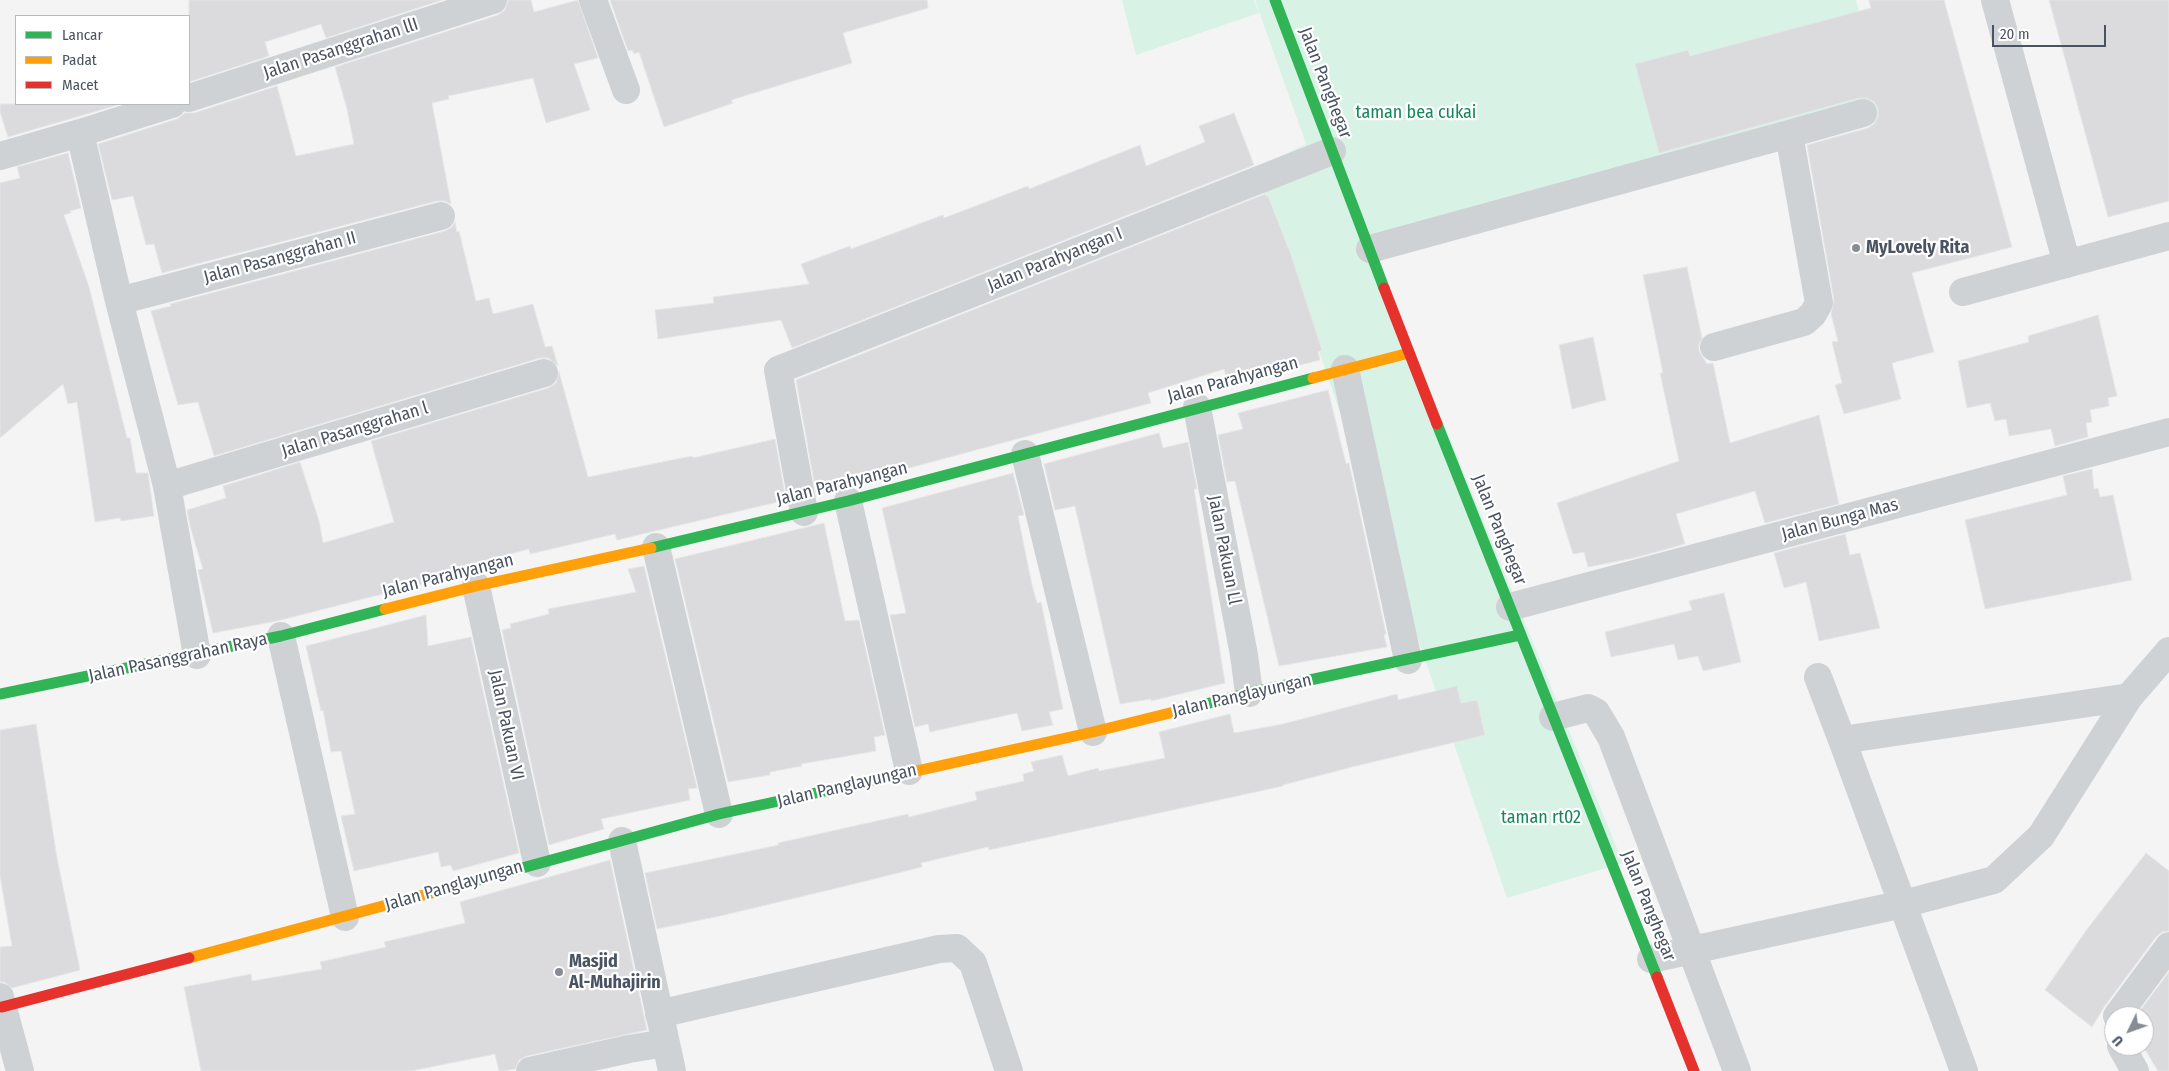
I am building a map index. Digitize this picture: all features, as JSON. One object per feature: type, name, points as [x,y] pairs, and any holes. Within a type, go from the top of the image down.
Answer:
[{"type":"street","name":"Jalan Pasanggrahan llI","points":[[190,98],[493,0]]},
{"type":"street","points":[[593,0],[626,90]]},
{"type":"street","name":"Jalan Panghegar","points":[[1275,0],[1409,353],[1694,1071]]},
{"type":"street","points":[[1995,0],[2067,264]]},
{"type":"street","points":[[0,156],[169,105]]},
{"type":"street","points":[[1370,248],[1863,113]]},
{"type":"street","points":[[80,133],[119,301],[167,486],[197,655]]},
{"type":"street","points":[[1714,347],[1804,322],[1813,314],[1819,304],[1789,134]]},
{"type":"street","name":"Jalan Parahyangan I","points":[[804,512],[778,370],[1332,151]]},
{"type":"street","name":"Jalan Pasanggrahan II","points":[[119,301],[441,216]]},
{"type":"street","points":[[1963,292],[2169,236]]},
{"type":"street","name":"Jalan Parahyangan","points":[[281,636],[476,586],[656,547],[848,501],[1197,407],[1409,353]]},
{"type":"street","points":[[1345,369],[1408,660]]},
{"type":"street","name":"Jalan Pasanggrahan l","points":[[167,486],[544,373]]},
{"type":"street","name":"Jalan Pakuan Ll","points":[[1197,407],[1244,655],[1249,693]]},
{"type":"street","name":"Jalan Bunga Mas","points":[[1510,607],[2169,432]]},
{"type":"street","points":[[1025,454],[1093,732]]},
{"type":"street","points":[[848,501],[909,771]]},
{"type":"street","points":[[656,547],[719,814]]},
{"type":"street","name":"Jalan Pakuan VI","points":[[476,586],[536,863]]},
{"type":"street","name":"Jalan Panglayungan","points":[[1,1002],[345,917],[719,814],[1093,732],[1249,693],[1520,635]]},
{"type":"street","name":"Jalan Pasanggrahan Raya","points":[[0,694],[197,655],[281,636],[345,917]]},
{"type":"street","points":[[1651,959],[1903,904],[1994,880],[2041,836],[2129,697],[2169,651]]},
{"type":"street","points":[[1818,677],[1964,1071]]},
{"type":"street","points":[[1842,740],[2129,697]]},
{"type":"street","points":[[1553,717],[1588,708],[1596,712],[1611,737],[1737,1071]]},
{"type":"street","points":[[622,841],[672,1071]]},
{"type":"street","points":[[2124,1006],[2169,946]]},
{"type":"street","points":[[659,1014],[939,949],[957,948],[973,963],[1009,1071]]},
{"type":"street","points":[[1,1002],[20,1071]]},
{"type":"street","points":[[530,1071],[665,1043]]},
{"type":"street","points":[[2127,1056],[2135,1071]]},
{"type":"green space","points":[[1122,0],[1254,0],[1259,13],[1136,55]]},
{"type":"green space","points":[[1255,0],[1856,0],[1889,120],[1369,240],[1623,863],[1507,898],[1256,168],[1306,144]]},
{"type":"building","points":[[189,0],[442,0],[326,38],[321,24],[265,42],[269,56],[190,82]]},
{"type":"building","points":[[508,0],[531,0],[534,12],[578,0],[598,58],[574,64],[590,110],[546,123],[533,78],[448,96],[449,99],[432,103],[451,204],[445,201],[437,201],[162,273],[154,244],[146,245],[133,196],[112,200],[98,144],[177,119],[185,113],[194,113],[277,86],[296,156],[354,144],[347,109],[335,67],[498,15],[505,10]]},
{"type":"building","points":[[610,0],[927,0],[928,8],[843,33],[852,63],[731,100],[733,103],[664,127],[639,52],[634,54],[632,50],[628,51]]},
{"type":"building","points":[[1869,0],[1944,0],[2012,247],[1912,273],[1934,352],[1892,363],[1901,399],[1844,414],[1835,385],[1842,383],[1832,342],[1838,341],[1831,314],[1834,300],[1807,145],[1868,128],[1874,124],[1878,117],[1878,108],[1874,102],[1867,98],[1859,98],[1659,153],[1635,64],[1688,50],[1690,56],[1871,8]]},
{"type":"building","points":[[2049,0],[2169,0],[2169,201],[2108,217]]},
{"type":"building","points":[[0,104],[118,105],[8,137],[0,112]]},
{"type":"building","points":[[1234,113],[1254,165],[792,348],[781,320],[658,339],[655,310],[714,303],[713,297],[809,284],[801,264],[850,246],[851,249],[943,215],[944,218],[1028,186],[1029,189],[1140,145],[1146,166],[1205,142],[1199,126]]},
{"type":"building","points":[[68,153],[81,208],[64,215],[89,287],[127,438],[130,438],[136,473],[148,473],[154,516],[121,521],[120,518],[95,522],[77,402],[68,404],[63,384],[0,438],[0,183],[20,178],[17,167]]},
{"type":"building","points":[[1265,194],[1268,196],[1291,255],[1322,350],[1318,352],[1320,360],[1228,383],[1224,369],[1148,393],[1151,403],[816,493],[796,380]]},
{"type":"building","points":[[455,222],[457,232],[459,231],[476,301],[489,298],[493,314],[533,304],[545,347],[552,346],[558,366],[548,358],[540,358],[214,456],[198,402],[178,405],[151,311],[171,306],[170,304],[445,231],[452,227]]},
{"type":"building","points":[[1687,267],[1702,338],[1699,344],[1699,351],[1707,364],[1713,363],[1730,443],[1819,415],[1839,504],[1765,523],[1755,491],[1676,514],[1685,544],[1634,558],[1588,567],[1584,552],[1573,554],[1557,503],[1679,461],[1660,373],[1663,373],[1643,275]]},
{"type":"building","points":[[2098,315],[2117,396],[2108,398],[2109,406],[2090,410],[2092,422],[2086,423],[2088,437],[2055,446],[2051,429],[2009,436],[2006,419],[1995,421],[1990,403],[1967,408],[1958,361],[2029,342],[2028,336]]},
{"type":"building","points":[[1593,337],[1606,400],[1572,409],[1559,345]]},
{"type":"building","points":[[559,372],[588,477],[692,456],[693,458],[775,439],[786,500],[617,540],[615,534],[530,554],[529,549],[460,567],[461,574],[277,621],[213,633],[198,570],[203,569],[187,510],[226,498],[223,486],[300,462],[319,521],[323,543],[394,522],[371,441],[548,388],[556,383]]},
{"type":"building","points":[[1328,390],[1346,464],[1349,463],[1386,634],[1384,635],[1387,647],[1279,666],[1235,481],[1227,482],[1218,435],[1243,429],[1238,413]]},
{"type":"building","points":[[1159,433],[1163,448],[1188,442],[1197,489],[1194,489],[1225,683],[1151,701],[1151,699],[1120,704],[1075,506],[1055,510],[1044,464]]},
{"type":"building","points":[[2092,469],[2094,489],[2098,488],[2100,497],[2113,495],[2132,580],[1985,609],[1965,520],[2067,495],[2063,476]]},
{"type":"building","points":[[1013,473],[1024,515],[1018,516],[1032,585],[1037,603],[1041,602],[1063,709],[1049,712],[1053,725],[1022,731],[1017,713],[930,732],[928,724],[915,727],[890,615],[906,613],[882,508]]},
{"type":"building","points":[[824,523],[845,621],[859,620],[885,735],[874,737],[876,751],[801,764],[802,766],[770,772],[770,775],[728,782],[675,559]]},
{"type":"building","points":[[1845,534],[1850,555],[1860,553],[1880,628],[1819,641],[1806,582],[1784,588],[1774,553]]},
{"type":"building","points":[[644,566],[697,788],[688,789],[690,800],[601,819],[604,829],[549,845],[502,630],[511,628],[510,624],[549,614],[548,609],[636,592],[628,569]]},
{"type":"building","points":[[1724,593],[1741,662],[1703,671],[1698,656],[1678,660],[1674,644],[1611,657],[1605,632],[1692,610],[1689,601]]},
{"type":"building","points":[[426,615],[428,646],[471,637],[519,853],[453,871],[451,865],[441,867],[438,852],[354,871],[341,816],[355,814],[341,751],[331,752],[323,710],[321,711],[306,646]]},
{"type":"building","points":[[1457,686],[1461,703],[1477,700],[1485,735],[1352,767],[1283,786],[989,850],[988,847],[921,863],[922,867],[854,884],[657,929],[645,873],[779,845],[778,843],[908,814],[909,817],[977,800],[975,792],[1024,781],[1023,774],[1034,771],[1031,762],[1062,755],[1068,776],[1098,768],[1099,771],[1165,758],[1159,732],[1230,714],[1234,733],[1283,724],[1397,694],[1398,700]]},
{"type":"building","points":[[36,724],[57,858],[80,970],[12,988],[4,982],[0,982],[0,947],[12,946],[0,876],[0,730]]},
{"type":"building","points":[[2146,853],[2169,871],[2169,931],[2162,932],[2156,937],[2104,1006],[2092,1027],[2045,990],[2088,928]]},
{"type":"building","points":[[610,860],[647,1030],[527,1056],[519,1060],[515,1069],[504,1071],[499,1071],[495,1054],[411,1071],[201,1071],[184,987],[251,974],[252,981],[322,969],[320,962],[386,947],[384,942],[465,923],[460,902]]},
{"type":"building","points":[[2169,972],[2169,1071],[2158,1071],[2149,1056],[2154,1056],[2154,1006],[2144,1006]]},
{"type":"traffic: fast","points":[[1275,0],[1384,288]]},
{"type":"traffic: fast","points":[[651,548],[848,501],[1313,378]]},
{"type":"traffic: fast","points":[[1437,424],[1657,977]]},
{"type":"traffic: fast","points":[[0,694],[281,636],[385,609]]},
{"type":"traffic: fast","points":[[1186,709],[1249,693],[1520,635]]},
{"type":"traffic: fast","points":[[431,893],[719,814],[871,781]]},
{"type":"traffic: slow","points":[[1313,378],[1409,353]]},
{"type":"traffic: slow","points":[[385,609],[476,586],[651,548]]},
{"type":"traffic: slow","points":[[871,781],[1093,732],[1186,709]]},
{"type":"traffic: slow","points":[[189,958],[431,893]]},
{"type":"traffic: jam","points":[[1384,288],[1437,424]]},
{"type":"traffic: jam","points":[[2,1007],[189,958]]},
{"type":"traffic: jam","points":[[1657,977],[1694,1071]]},
{"type":"place","name":"MyLovely Rita","points":[[1856,248]]},
{"type":"place","name":"Masjid Al-Muhajirin","points":[[559,972]]},
{"type":"park label","name":"taman bea cukai","points":[[1416,113]]},
{"type":"park label","name":"taman rt02","points":[[1541,818]]}]
